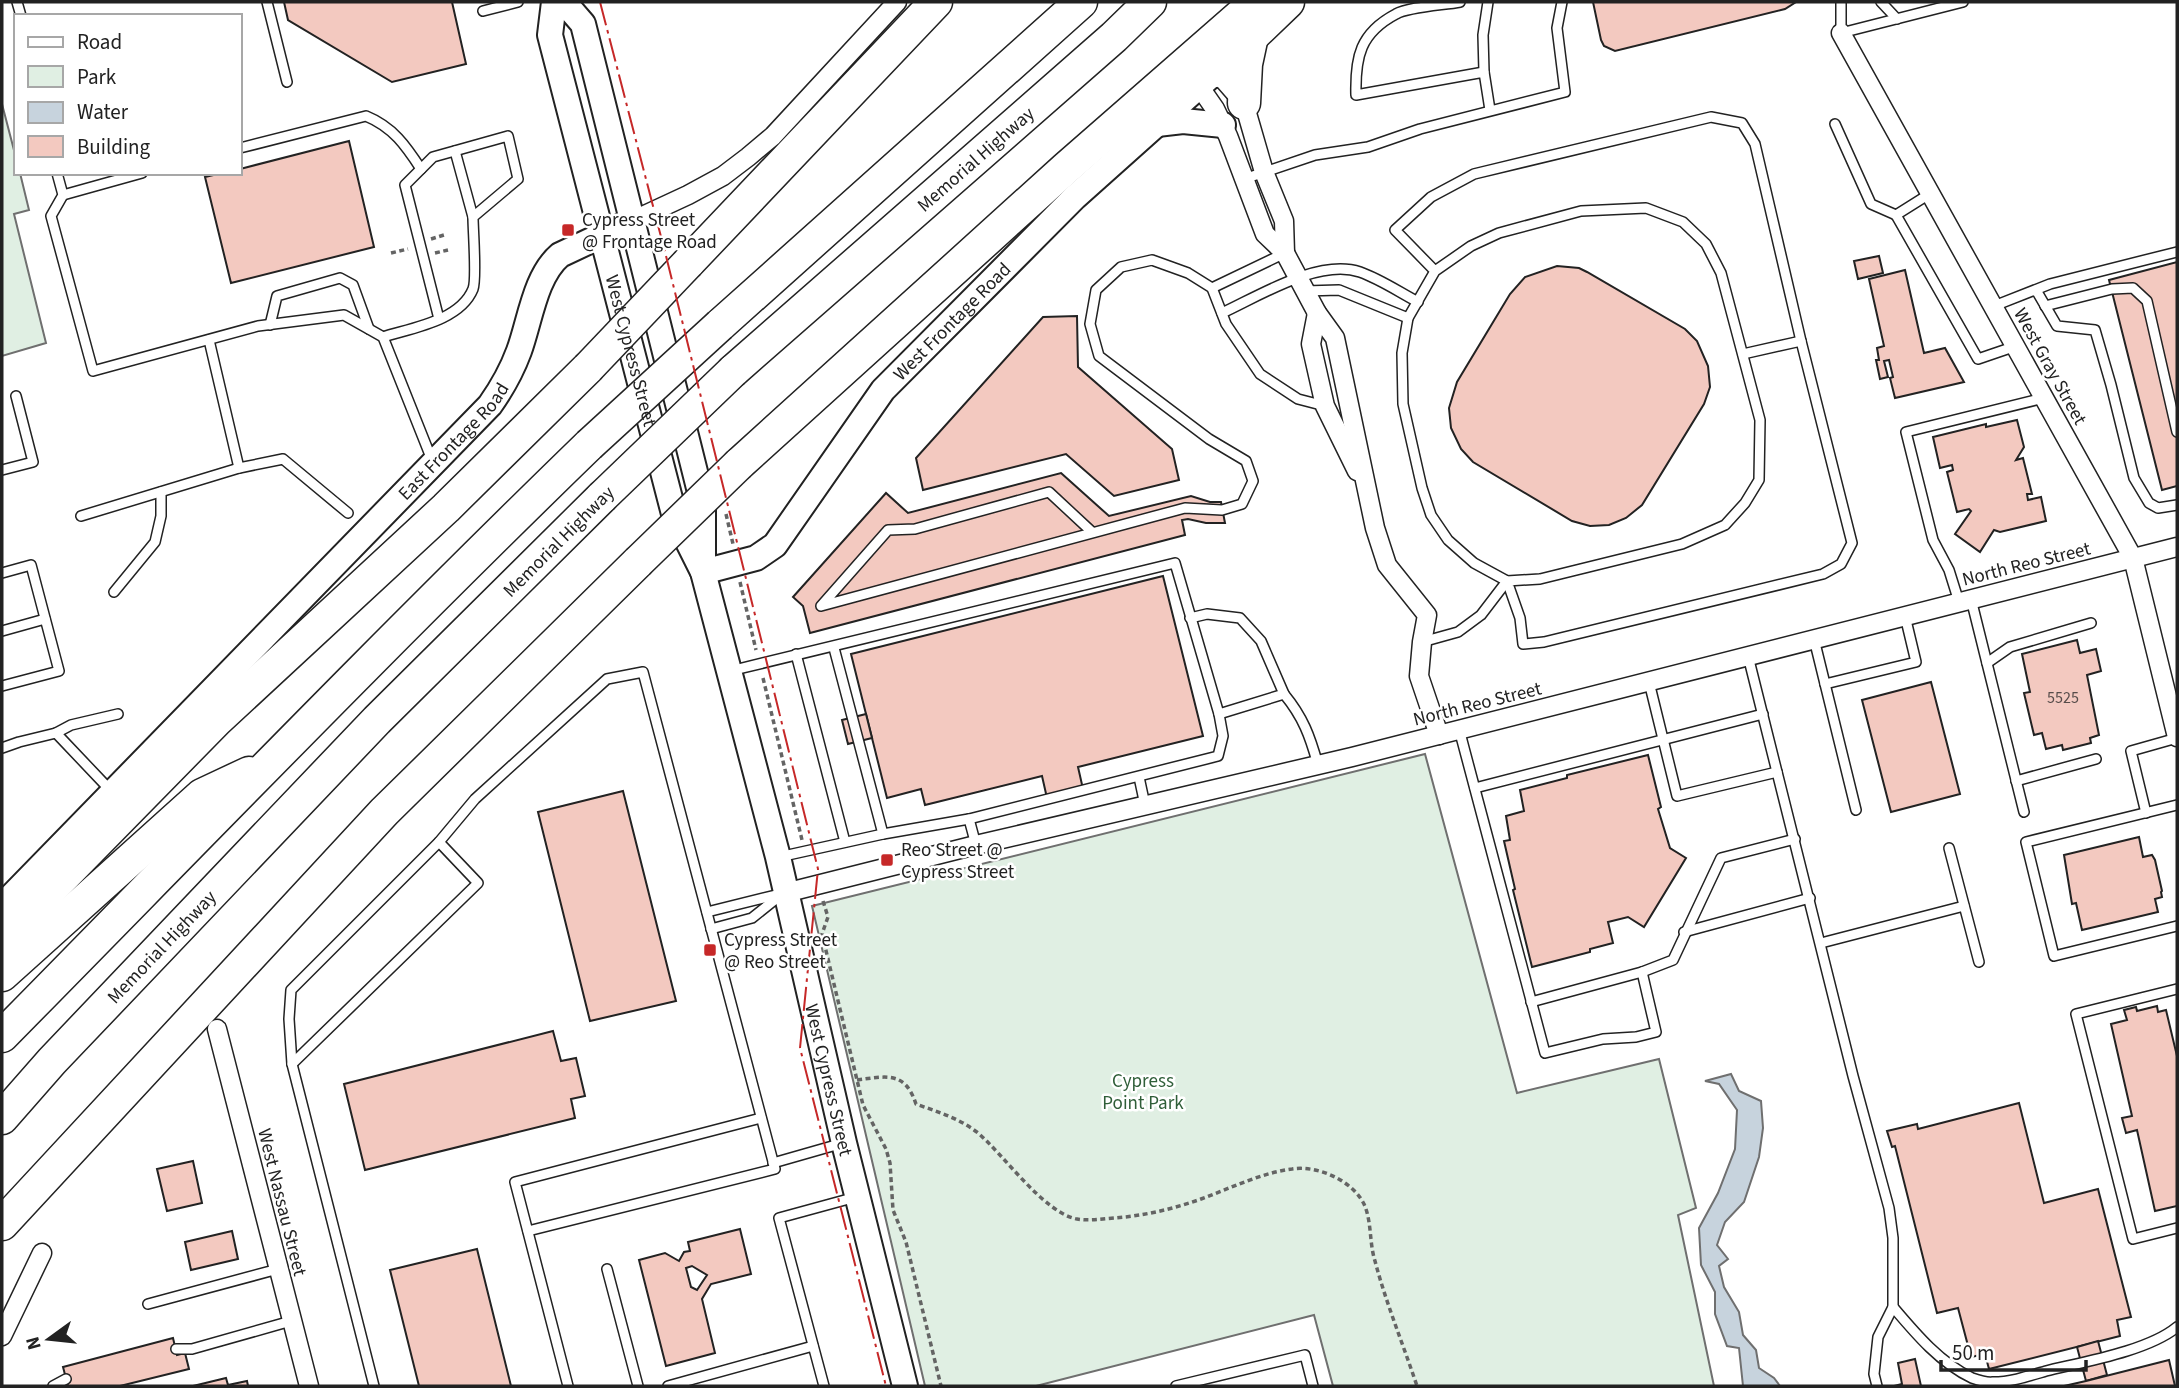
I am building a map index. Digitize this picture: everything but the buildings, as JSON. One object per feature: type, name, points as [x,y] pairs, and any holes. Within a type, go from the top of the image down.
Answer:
[{"type":"highway","points":[[2,939],[216,721],[446,508],[588,368],[936,2]]},
{"type":"highway","points":[[2,1036],[266,765],[589,445],[1081,2]]},
{"type":"highway","name":"Memorial Highway","points":[[2,1118],[52,1060],[349,748],[602,497],[733,371],[1114,37],[1150,2]]},
{"type":"highway","points":[[2,1224],[384,811],[638,562],[739,464],[1017,212],[1256,2]]},
{"type":"highway","points":[[1207,79],[1288,2]]},
{"type":"highway","points":[[1233,114],[1252,36]]},
{"type":"highway","points":[[2,975],[202,795],[266,765]]},
{"type":"street","name":"West Cypress Street","points":[[554,2],[550,35],[674,514],[703,572],[778,857],[784,893],[844,1143],[905,1386]]},
{"type":"street","name":"West Cypress Street","points":[[564,2],[583,24],[703,504],[703,572]]},
{"type":"street","name":"East Frontage Road","points":[[2,906],[490,405],[504,385],[518,354],[544,273],[551,262],[560,255],[723,176],[765,143],[897,2]]},
{"type":"street","name":"West Gray Street","points":[[1841,33],[2133,558],[2177,738]]},
{"type":"street","points":[[1207,79],[1233,114],[1264,172],[1284,221],[1285,253]]},
{"type":"street","points":[[1207,79],[1233,114],[1244,179],[1265,234],[1285,253],[1317,313],[1335,338],[1374,528],[1387,565],[1427,615],[1419,676],[1439,735]]},
{"type":"street","name":"West Frontage Road","points":[[703,572],[756,558],[775,545],[883,390],[1075,197],[1207,79]]},
{"type":"street","points":[[1157,124],[1233,114]]},
{"type":"street","points":[[1317,313],[1311,344],[1325,407],[1369,495]]},
{"type":"street","name":"North Reo Street","points":[[784,893],[1439,735],[2177,547]]},
{"type":"street","name":"West Nassau Street","points":[[216,1028],[306,1384]]},
{"type":"street","points":[[2,1336],[43,1253]]},
{"type":"lane","points":[[267,2],[287,82]]},
{"type":"lane","points":[[483,11],[518,2]]},
{"type":"lane","points":[[1460,2],[1397,13],[1364,38],[1355,72],[1356,95],[1484,72]]},
{"type":"lane","points":[[1488,2],[1483,35],[1484,72],[1490,110]]},
{"type":"lane","points":[[1244,179],[1315,155],[1367,147],[1420,129],[1565,92],[1557,28],[1562,2]]},
{"type":"lane","points":[[1841,2],[1841,33],[1963,2]]},
{"type":"lane","points":[[1881,2],[1896,19]]},
{"type":"lane","points":[[242,147],[366,116],[377,120],[400,136],[421,169]]},
{"type":"lane","points":[[1435,271],[1395,230],[1431,197],[1474,174],[1711,117],[1742,123],[1755,144],[1852,543],[1841,564],[1823,574],[1544,642],[1523,644],[1520,618],[1507,580]]},
{"type":"lane","points":[[1835,124],[1871,204],[1896,215],[1978,359],[2016,346]]},
{"type":"lane","points":[[439,319],[405,185],[433,157],[508,136],[518,179],[473,217]]},
{"type":"lane","points":[[383,337],[439,319],[457,309],[474,288],[473,217],[455,151]]},
{"type":"lane","points":[[58,175],[63,195]]},
{"type":"lane","points":[[135,175],[63,195],[51,216],[93,370],[270,325],[344,315],[383,337],[434,464]]},
{"type":"lane","points":[[1896,215],[1931,193]]},
{"type":"lane","points":[[1646,208],[1683,222],[1706,244],[1721,272],[1760,420],[1759,480],[1745,503],[1724,525],[1682,544],[1541,579],[1507,580],[1474,563],[1448,541],[1431,515],[1422,488],[1403,404],[1402,353],[1408,318],[1435,271],[1471,246],[1499,233],[1581,211],[1646,208]]},
{"type":"lane","points":[[1994,306],[2036,290],[2177,252]]},
{"type":"lane","points":[[1212,288],[1285,253]]},
{"type":"lane","points":[[1092,532],[1049,492],[915,529],[888,530],[821,606],[1185,508],[1222,510],[1242,504],[1254,481],[1246,461],[1209,439],[1099,356],[1090,324],[1096,290],[1121,267],[1152,260],[1188,273],[1212,288],[1243,351],[1260,373],[1298,399],[1325,407]]},
{"type":"lane","points":[[1222,313],[1302,284],[1336,268],[1359,272],[1418,302]]},
{"type":"lane","points":[[270,325],[277,296],[340,278],[353,285],[369,329]]},
{"type":"lane","points":[[1302,284],[1339,290],[1408,318]]},
{"type":"lane","points":[[2045,306],[2112,289],[2133,288],[2147,301],[2177,432]]},
{"type":"lane","points":[[2036,290],[2057,326],[2095,330],[2134,478],[2149,503],[2158,508],[2177,505]]},
{"type":"lane","points":[[209,340],[239,468]]},
{"type":"lane","points":[[1743,354],[1801,341]]},
{"type":"lane","points":[[2,470],[33,462],[16,396]]},
{"type":"lane","points":[[2024,812],[1987,663],[1965,600],[1933,540],[1906,432],[2044,398]]},
{"type":"lane","points":[[81,516],[239,468],[283,459],[348,513]]},
{"type":"lane","points":[[114,592],[155,542],[161,516],[161,492]]},
{"type":"lane","points":[[729,672],[1175,563],[1219,714],[1223,736],[1217,757],[969,819],[778,857]]},
{"type":"lane","points":[[2,572],[31,565],[59,671],[2,686]]},
{"type":"lane","points":[[1422,642],[1458,632],[1481,615],[1507,580]]},
{"type":"lane","points":[[1190,618],[1208,614],[1240,618],[1261,641],[1284,694],[1296,708],[1309,732],[1318,765]]},
{"type":"lane","points":[[1825,684],[1916,662],[1905,616]]},
{"type":"lane","points":[[2,631],[46,619]]},
{"type":"lane","points":[[1987,663],[2010,647],[2091,623]]},
{"type":"lane","points":[[1814,639],[1856,810]]},
{"type":"lane","points":[[834,648],[883,834]]},
{"type":"lane","points":[[796,654],[845,842]]},
{"type":"lane","points":[[1748,656],[1853,1076],[1889,1208],[1893,1238],[1893,1307],[1878,1337],[1874,1374],[1877,1386]]},
{"type":"lane","points":[[374,1386],[292,1064],[289,1019],[291,990],[439,842],[475,799],[607,679],[643,672],[775,1169],[528,1231]]},
{"type":"lane","points":[[1649,681],[1677,796],[1777,772]]},
{"type":"lane","points":[[1219,714],[1284,694]]},
{"type":"lane","points":[[2,748],[57,733],[71,725],[118,714]]},
{"type":"lane","points":[[1475,788],[1763,714]]},
{"type":"lane","points":[[1459,729],[1545,1054],[1603,1039],[1636,1037],[1656,1032],[1642,972]]},
{"type":"lane","points":[[57,733],[113,792]]},
{"type":"lane","points":[[2146,813],[2131,751],[2177,738]]},
{"type":"lane","points":[[2016,781],[2096,759]]},
{"type":"lane","points":[[1139,777],[1145,805]]},
{"type":"lane","points":[[2177,805],[2026,842],[2054,956],[2177,926]]},
{"type":"lane","points":[[969,819],[976,845]]},
{"type":"lane","points":[[1531,1002],[1642,972],[1673,960],[1721,858],[1795,839]]},
{"type":"lane","points":[[292,1064],[478,883],[439,842]]},
{"type":"lane","points":[[1949,848],[1979,962]]},
{"type":"lane","points":[[707,912],[784,893]]},
{"type":"lane","points":[[711,929],[752,918],[784,893]]},
{"type":"lane","points":[[1684,932],[1810,898]]},
{"type":"lane","points":[[1821,943],[1964,906]]},
{"type":"lane","points":[[2177,989],[2076,1014],[2133,1239],[2177,1228]]},
{"type":"lane","points":[[568,1386],[515,1182],[761,1118]]},
{"type":"lane","points":[[773,1163],[844,1143]]},
{"type":"lane","points":[[824,1386],[779,1218],[858,1196]]},
{"type":"lane","points":[[148,1304],[278,1269]]},
{"type":"lane","points":[[607,1269],[638,1386]]},
{"type":"lane","points":[[1893,1307],[1946,1361],[1973,1378],[1990,1383],[2080,1363],[2151,1343],[2177,1327]]},
{"type":"lane","points":[[176,1349],[192,1349],[292,1321]]},
{"type":"lane","points":[[668,1386],[813,1346]]},
{"type":"lane","points":[[1175,1386],[1305,1355],[1313,1386]]},
{"type":"lane","points":[[53,1386],[66,1379]]},
{"type":"path","points":[[429,239],[444,235]]},
{"type":"path","points":[[391,253],[408,249]]},
{"type":"path","points":[[433,254],[448,250]]},
{"type":"path","points":[[741,590],[756,651]]},
{"type":"path","points":[[762,676],[802,841]]},
{"type":"path","points":[[828,917],[822,934],[863,1105],[886,1149],[890,1163],[893,1210],[906,1242],[941,1386]]},
{"type":"path","points":[[857,1080],[882,1077],[900,1079],[911,1088],[916,1104],[956,1118],[978,1133],[1042,1197],[1059,1212],[1074,1219],[1138,1216],[1199,1200],[1294,1168],[1315,1170],[1337,1178],[1363,1202],[1369,1219],[1373,1257],[1417,1386]]},
{"type":"green space","points":[[2,104],[14,150],[14,175],[20,175],[29,210],[14,214],[46,343],[2,356]]},
{"type":"green space","name":"Cypress Point Park","points":[[1425,754],[1517,1093],[1659,1059],[1696,1208],[1678,1215],[1714,1386],[1333,1386],[1314,1315],[1036,1386],[925,1386],[812,906]]},
{"type":"water","points":[[1731,1074],[1739,1091],[1761,1101],[1763,1128],[1759,1157],[1744,1202],[1725,1222],[1717,1245],[1728,1259],[1719,1266],[1724,1287],[1739,1312],[1743,1335],[1756,1350],[1759,1368],[1774,1378],[1780,1386],[1743,1386],[1739,1348],[1727,1346],[1715,1314],[1715,1292],[1701,1265],[1699,1228],[1718,1193],[1735,1149],[1737,1110],[1719,1084],[1705,1081]]},
{"type":"power","points":[[600,2],[818,869],[800,1048],[886,1386]]},
{"type":"place","name":"Cypress Street @ Frontage Road","points":[[568,230]]},
{"type":"place","name":"Reo Street @ Cypress Street","points":[[887,860]]},
{"type":"place","name":"Cypress Street @ Reo Street","points":[[710,950]]}]
